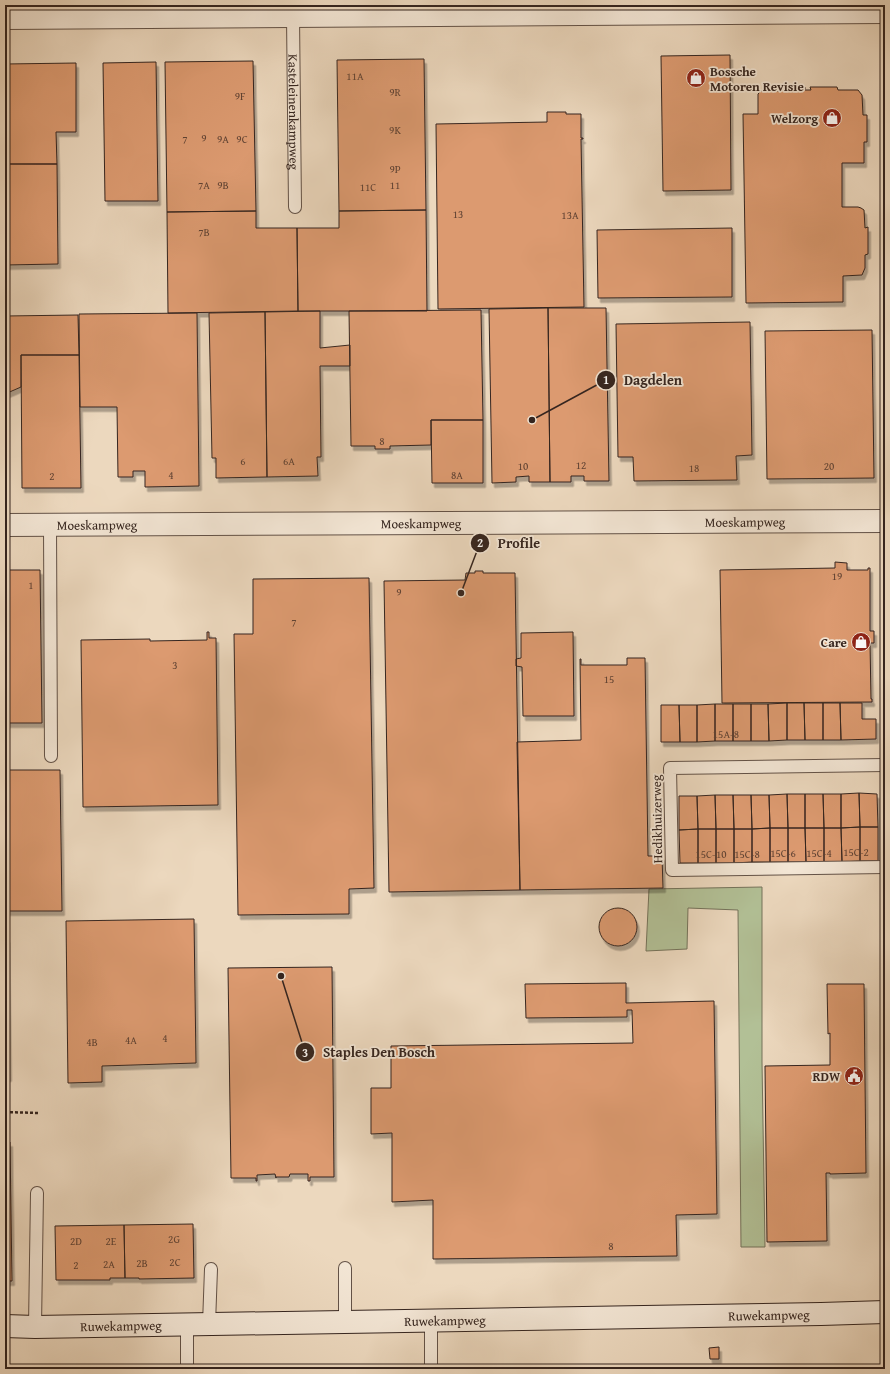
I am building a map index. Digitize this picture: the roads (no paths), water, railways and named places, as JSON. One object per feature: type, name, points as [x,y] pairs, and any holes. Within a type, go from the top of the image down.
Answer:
[{"type":"street","points":[[5,18],[885,12]]},
{"type":"street","name":"Moeskampweg","points":[[5,525],[885,521]]},
{"type":"street","name":"Ruwekampweg","points":[[5,1326],[187,1325],[885,1312]]},
{"type":"lane","name":"Kasteleinenkampweg","points":[[293,16],[295,207]]},
{"type":"lane","points":[[50,525],[51,756]]},
{"type":"lane","name":"Hedikhuizerweg","points":[[885,765],[670,768],[672,870],[885,867]]},
{"type":"lane","points":[[35,1327],[37,1193]]},
{"type":"lane","points":[[345,1268],[345,1322]]},
{"type":"lane","points":[[209,1324],[211,1269]]},
{"type":"lane","points":[[431,1321],[431,1369]]},
{"type":"lane","points":[[187,1325],[187,1369]]},
{"type":"place","name":"Bossche Motoren Revisie","points":[[696,78]]},
{"type":"place","name":"Welzorg","points":[[832,118]]},
{"type":"place","name":"Dagdelen","points":[[532,420]]},
{"type":"place","name":"Profile","points":[[461,593]]},
{"type":"place","name":"Care","points":[[861,642]]},
{"type":"place","name":"Staples Den Bosch","points":[[281,976]]},
{"type":"place","name":"RDW","points":[[854,1076]]}]
